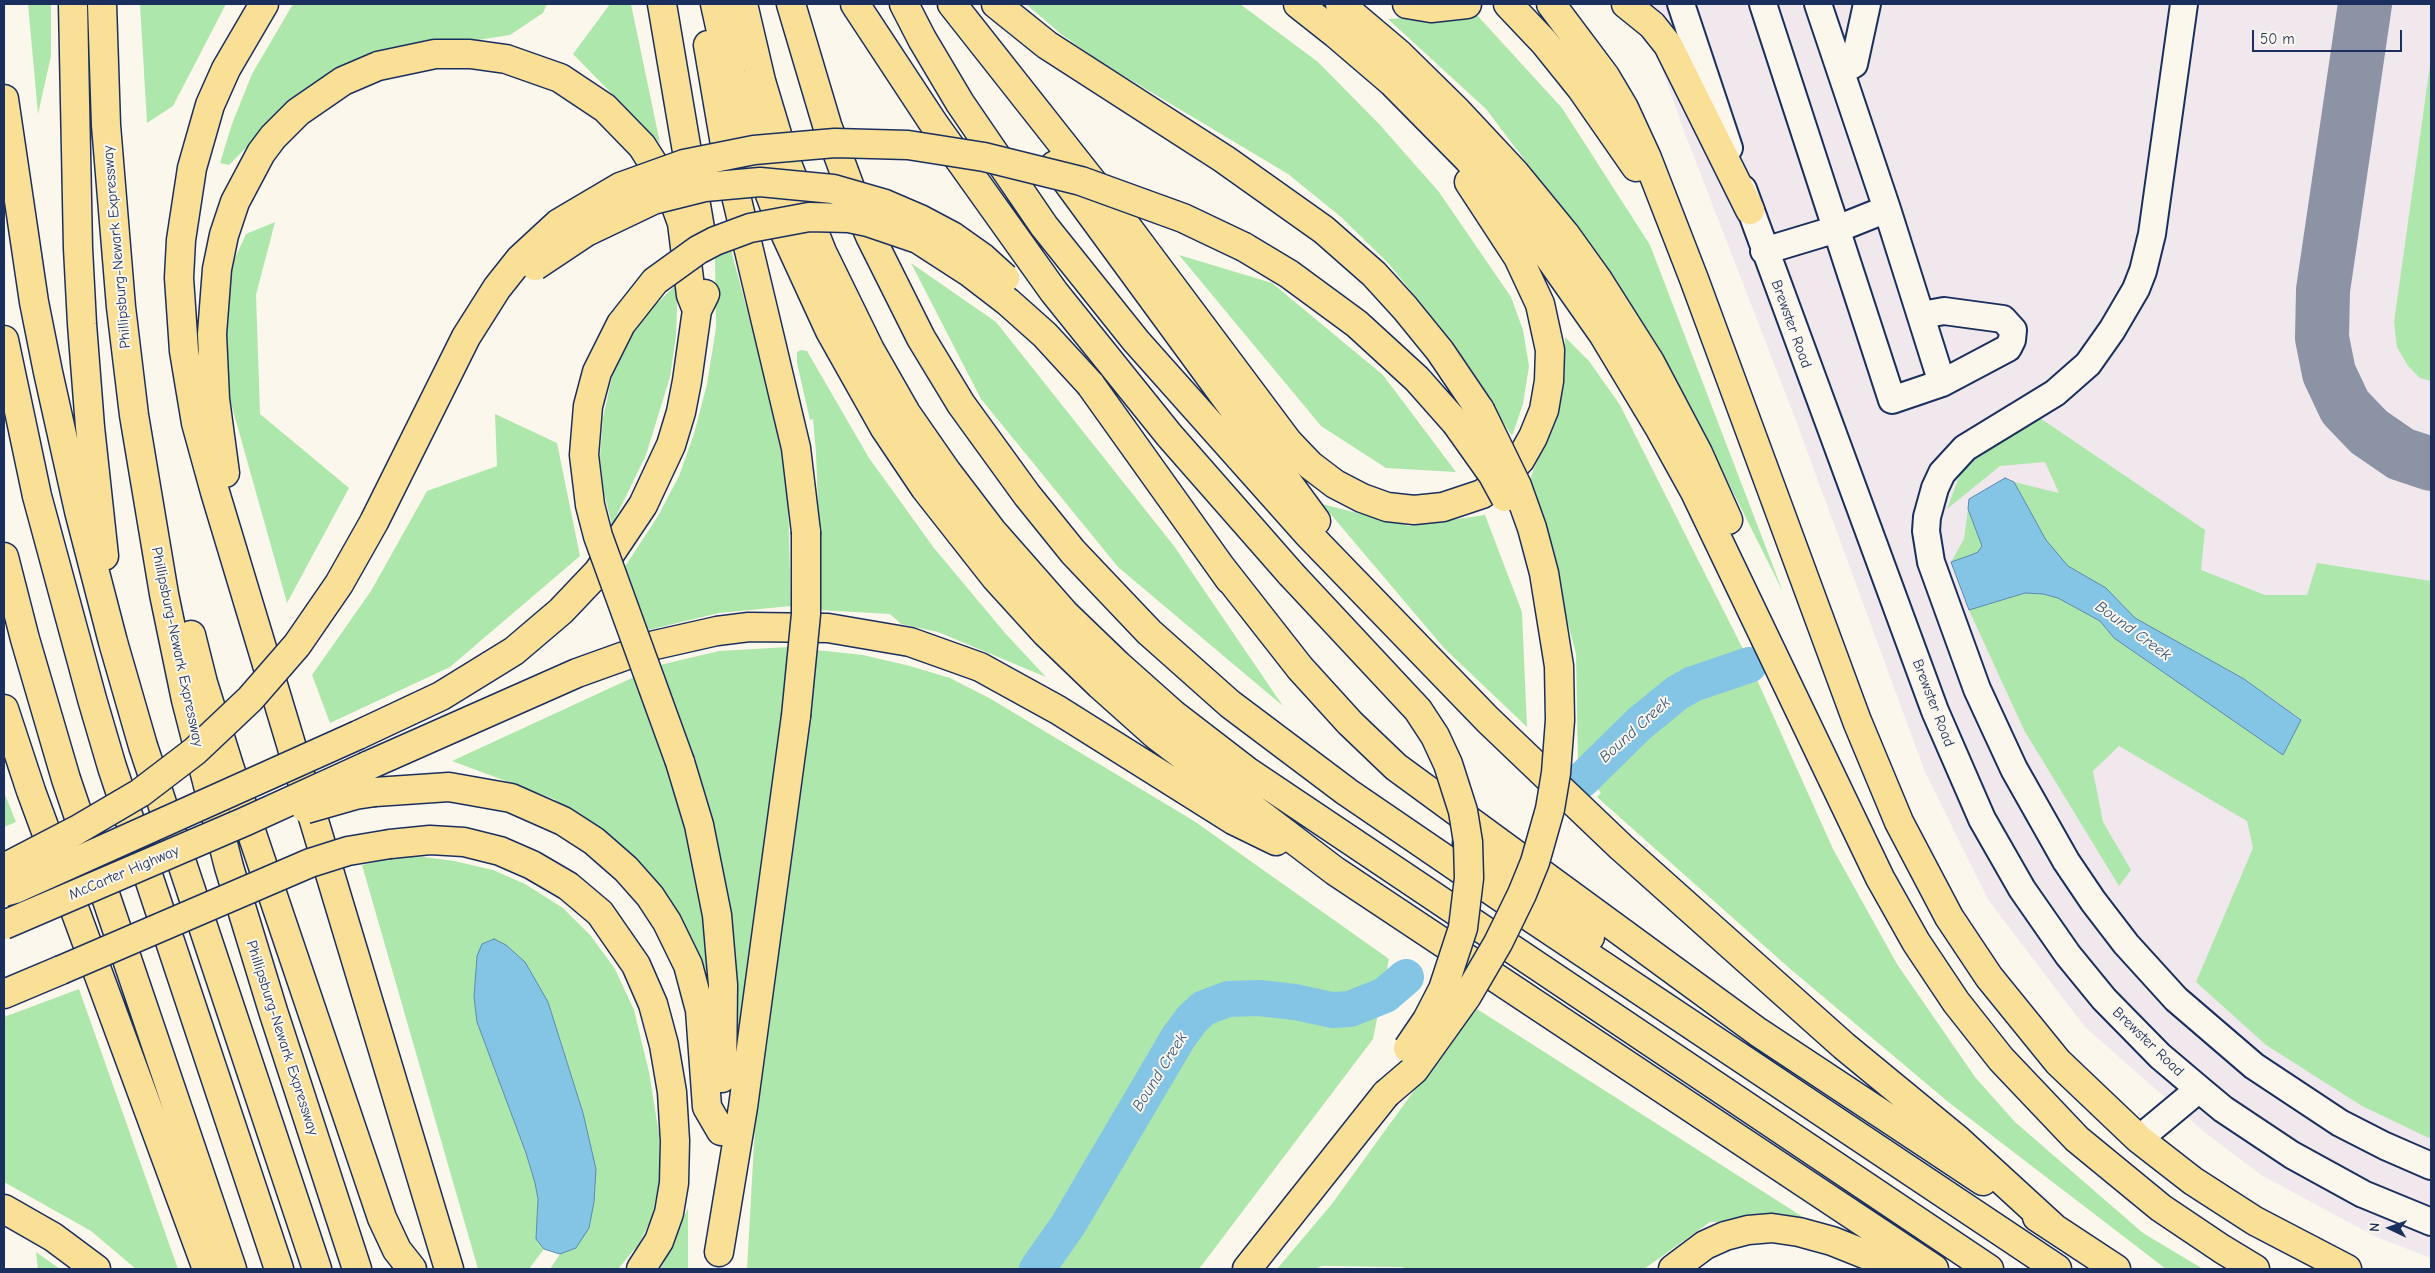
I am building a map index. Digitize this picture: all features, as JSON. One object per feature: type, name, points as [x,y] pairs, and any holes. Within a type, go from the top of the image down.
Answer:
[{"type":"highway","points":[[73,4],[78,248],[82,324],[90,427],[113,642]]},
{"type":"highway","name":"Phillipsburg-Newark Expressway","points":[[102,4],[106,125],[114,235],[134,415],[164,594],[186,700],[229,867],[273,1011],[357,1269]]},
{"type":"highway","points":[[264,4],[226,69],[200,137],[185,205],[178,278],[184,351],[196,422],[449,1269]]},
{"type":"highway","points":[[4,892],[15,889],[441,696],[507,656],[554,618],[598,572],[643,505],[671,445],[688,381],[697,310],[705,294],[703,240],[662,4]]},
{"type":"highway","points":[[701,4],[726,154],[796,448],[806,532],[806,614],[796,716],[743,1107],[718,1260]]},
{"type":"highway","points":[[715,4],[746,126],[784,231],[847,363],[884,427],[925,488],[995,577],[1046,633],[1092,679],[1179,753],[1335,871],[1934,1269]]},
{"type":"highway","points":[[743,4],[761,81],[782,151],[822,252],[870,350],[906,413],[947,472],[992,532],[1065,614],[1173,714],[1247,771],[1989,1269]]},
{"type":"highway","points":[[791,4],[808,66],[836,152],[870,236],[903,304],[941,371],[984,438],[1050,525],[1092,573],[1149,632],[1182,662],[1288,749],[1405,832],[2057,1269]]},
{"type":"highway","points":[[856,4],[934,124],[1054,292],[1169,435],[1291,574],[1418,710],[1435,736],[1448,764],[1463,811],[1468,842],[1468,878],[1460,936],[1443,989],[1427,1020],[1398,1062],[1386,1094]]},
{"type":"highway","points":[[904,4],[940,72],[1033,211],[1088,283],[1184,398],[1282,506],[1488,720],[1675,897],[1844,1046],[1957,1139],[2053,1227]]},
{"type":"highway","points":[[951,4],[1023,121],[1385,615]]},
{"type":"highway","points":[[951,4],[1113,208],[1293,448],[1322,475],[1348,492],[1387,506],[1414,510],[1443,507],[1470,500],[1492,487],[1512,471],[1527,449],[1539,424],[1547,396],[1550,366],[1545,320],[1526,274],[1497,222],[1418,106]]},
{"type":"highway","points":[[996,4],[1047,45],[1232,164],[1324,230],[1368,269],[1405,308],[1440,351],[1480,410],[1509,468],[1525,507],[1539,550],[1553,619],[1559,666],[1560,738],[1554,790],[1535,862],[1522,894],[1498,943],[1467,996],[1414,1070],[1386,1094],[1247,1269]]},
{"type":"highway","points":[[1298,4],[1336,34],[1418,106],[1517,214],[1583,304],[1622,365],[1677,459],[1711,525],[1880,878],[1916,942],[1956,1002],[2001,1059],[2051,1113],[2104,1162],[2184,1224],[2256,1269]]},
{"type":"highway","points":[[1340,4],[1418,72],[1498,153],[1565,234],[1624,319],[1669,398],[1708,475],[1822,733],[1832,781]]},
{"type":"highway","points":[[1407,4],[1432,8],[1467,4]]},
{"type":"highway","points":[[1508,4],[1544,42],[1581,88],[1625,149],[1658,205],[1694,279]]},
{"type":"highway","points":[[1551,4],[1605,76],[1631,124],[1694,279],[1851,705],[1899,822],[1931,886],[1968,948],[2010,1006],[2084,1089],[2139,1138],[2193,1181],[2255,1221],[2347,1269]]},
{"type":"highway","points":[[1626,4],[1652,25],[1668,45],[1750,210]]},
{"type":"highway","points":[[258,634],[231,510],[218,424],[212,357],[214,291],[224,234],[242,185],[273,137],[312,100],[343,81],[378,66],[435,54],[470,54],[506,59],[560,78],[590,97],[618,120],[642,146],[661,174],[682,222],[691,296],[697,310]]},
{"type":"highway","points":[[4,99],[23,232],[43,346],[79,511],[113,642],[143,746],[317,1269]]},
{"type":"highway","points":[[4,868],[77,830],[169,772],[225,725],[274,672],[318,616],[357,554],[476,320],[508,274],[532,247],[559,223],[597,200],[640,179],[700,160],[754,150],[859,143],[908,145],[966,154],[1058,175],[1126,196],[1204,226],[1290,274],[1357,324],[1417,379],[1456,423],[1493,474],[1514,514],[1535,563],[1553,619]]},
{"type":"highway","points":[[455,359],[475,328],[498,300],[539,262],[570,240],[635,207],[669,195],[705,187],[760,182],[814,186],[851,192],[903,211],[952,236],[983,258],[1011,283],[1036,312],[1220,566],[1329,724],[1374,770],[1811,1105]]},
{"type":"highway","points":[[718,1260],[723,1010],[719,938],[713,892],[699,825],[680,762],[596,528],[590,505],[584,463],[585,422],[597,372],[620,324],[655,281],[698,250],[715,241],[750,228],[809,217],[849,218],[868,222],[918,239],[969,272],[1039,330],[1090,384]]},
{"type":"highway","points":[[4,340],[39,505],[102,733],[279,1269]]},
{"type":"highway","points":[[146,491],[166,513],[183,599],[203,684],[382,1218],[397,1250],[412,1269]]},
{"type":"highway","points":[[4,557],[25,639],[66,779],[229,1260]]},
{"type":"highway","points":[[1220,566],[1300,668],[1350,723],[1396,767],[1765,1038],[2116,1269]]},
{"type":"highway","name":"McCarter Highway","points":[[4,925],[244,822],[576,673],[655,645],[717,631],[749,627],[828,628],[910,642],[980,667],[1058,710],[1233,820],[1335,871]]},
{"type":"highway","points":[[4,710],[207,1269]]},
{"type":"highway","points":[[244,822],[272,821],[333,801],[375,792],[449,787],[511,798],[563,820],[594,841],[626,869],[650,896],[668,922],[688,965],[700,1010],[708,1107],[721,1131]]},
{"type":"highway","points":[[4,994],[292,870],[348,851],[430,840],[464,842],[500,851],[532,865],[568,886],[600,913],[636,965],[653,1004],[664,1045],[672,1092],[675,1141],[674,1183],[669,1213],[660,1241],[641,1269]]},
{"type":"highway","points":[[4,1209],[53,1237],[96,1269]]},
{"type":"highway","points":[[1673,1269],[1705,1245],[1725,1236],[1748,1230],[1772,1228],[1799,1232],[1832,1241],[1902,1269]]},
{"type":"street","name":"Brewster Road","points":[[1681,4],[1764,251],[1935,711],[1971,795],[1994,842],[2031,903],[2086,978],[2140,1037],[2199,1089],[2268,1140],[2315,1168],[2363,1194],[2431,1222]]},
{"type":"street","points":[[1763,4],[1892,400],[1942,383],[2008,348],[2012,340],[2013,330],[2003,319],[1944,311],[1922,315]]},
{"type":"street","points":[[1818,4],[1887,208],[1942,383]]},
{"type":"street","points":[[1842,72],[1854,64],[1867,4]]},
{"type":"street","points":[[2184,4],[2152,234],[2143,271],[2136,289],[2100,349],[2082,370],[2055,393],[1965,448],[1942,473],[1935,488],[1927,517],[1926,531],[1931,562],[1978,689],[2014,769],[2066,861],[2093,901],[2126,944],[2176,999],[2254,1066],[2333,1119],[2385,1146],[2431,1166]]},
{"type":"street","points":[[1764,251],[1837,229],[1887,208]]},
{"type":"street","points":[[2139,1138],[2199,1089]]},
{"type":"shaded area","points":[[1639,4],[2431,4],[2431,1258],[2376,1237],[2261,1175],[2203,1131],[2085,1027],[1989,901],[1925,772],[1795,418],[1684,131]]},
{"type":"green space","points":[[28,4],[51,4],[51,56],[38,114]]},
{"type":"green space","points":[[140,4],[226,4],[173,106],[147,123]]},
{"type":"green space","points":[[293,4],[547,4],[543,13],[510,35],[465,42],[400,46],[340,66],[283,110],[229,165],[220,163],[232,124],[252,74]]},
{"type":"green space","points":[[610,4],[631,4],[660,143],[573,54]]},
{"type":"green space","points":[[1026,4],[1240,4],[1318,62],[1380,125],[1439,192],[1511,297],[1523,330],[1529,366],[1523,404],[1512,436],[1452,341],[1388,263],[1341,217],[1288,174],[1099,61],[1061,34]]},
{"type":"green space","points":[[1476,14],[1562,108],[1650,245],[1783,592],[1714,454],[1593,250],[1486,109],[1388,19]]},
{"type":"green space","points":[[2431,58],[2431,381],[2420,378],[2408,366],[2397,347],[2394,322]]},
{"type":"green space","points":[[275,222],[256,295],[260,414],[349,488],[287,603],[227,389],[220,291],[246,234]]},
{"type":"green space","points":[[731,250],[777,422],[787,467],[791,606],[719,613],[648,630],[624,568],[658,516],[679,476],[694,434],[707,384],[716,328],[715,258]]},
{"type":"green space","points":[[1179,255],[1272,283],[1383,375],[1456,472],[1386,468],[1321,426]]},
{"type":"green space","points":[[911,263],[996,322],[1174,546],[1283,706],[1118,567],[981,399]]},
{"type":"green space","points":[[678,283],[676,336],[670,377],[646,455],[612,525],[604,493],[600,457],[603,418],[612,377],[628,340],[647,313]]},
{"type":"green space","points":[[1565,337],[1589,361],[1620,405],[1745,653],[1833,849],[1897,964],[1975,1077],[2015,1122],[2143,1233],[2203,1269],[2166,1269],[1947,1101],[1788,967],[1597,797],[1601,793],[1578,766],[1576,654],[1530,480],[1564,385]]},
{"type":"green space","points":[[801,350],[807,351],[869,458],[934,548],[1005,633],[1046,677],[938,632],[901,624],[890,614],[819,610],[820,562],[816,453],[813,419],[810,420],[797,363],[797,352]]},
{"type":"green space","points":[[495,414],[557,443],[580,556],[450,667],[330,723],[312,675],[371,591],[427,491],[497,466]]},
{"type":"green space","points":[[2037,416],[2205,530],[2201,570],[2265,595],[2307,595],[2317,563],[2431,581],[2431,1139],[2362,1106],[2266,1045],[2196,982],[2253,848],[2247,821],[2119,746],[2093,771],[2103,822],[2131,870],[2119,886],[2024,730],[1969,610],[2025,593],[2043,594],[2058,598],[2100,621],[2114,638],[2283,754],[2301,719],[2244,679],[2135,618],[2106,588],[2068,566],[2046,540],[2014,482],[2059,493],[2045,462],[2000,466],[1947,509],[1959,477],[1974,454]]},
{"type":"green space","points":[[1322,504],[1409,526],[1485,515],[1522,612],[1527,727],[1444,648]]},
{"type":"green space","points":[[1968,509],[1982,546],[1978,552],[1951,562],[1964,539]]},
{"type":"green space","points":[[789,647],[783,707],[735,1060],[711,824],[689,743],[660,665],[719,651]]},
{"type":"green space","points":[[816,650],[863,655],[910,666],[950,678],[991,699],[1194,821],[1389,959],[1373,1039],[1199,1269],[747,1269],[756,1109]]},
{"type":"green space","points":[[634,677],[671,778],[690,846],[710,960],[714,1009],[645,871],[554,799],[452,761]]},
{"type":"green space","points":[[4,792],[16,822],[4,827]]},
{"type":"green space","points":[[409,855],[454,861],[493,870],[525,884],[563,908],[591,936],[615,969],[634,1010],[649,1072],[659,1134],[660,1177],[652,1218],[638,1245],[618,1269],[550,1269],[560,1254],[576,1248],[596,1169],[583,1113],[548,1002],[477,956],[474,997],[477,1022],[526,1153],[535,1183],[538,1199],[536,1239],[544,1249],[529,1269],[478,1269],[362,865]]},
{"type":"green space","points":[[79,989],[178,1269],[136,1269],[91,1231],[4,1182],[4,1017]]},
{"type":"green space","points":[[1477,1009],[1806,1219],[1710,1222],[1644,1269],[1408,1269],[1402,1267],[1322,1266],[1314,1269],[1277,1269],[1331,1205],[1453,1037]]},
{"type":"green space","points":[[688,1208],[688,1269],[660,1269],[661,1268]]},
{"type":"green space","points":[[36,1252],[60,1269],[38,1269]]},
{"type":"water","points":[[2005,478],[2014,482],[2046,540],[2068,566],[2106,588],[2135,618],[2244,679],[2301,720],[2283,755],[2114,638],[2100,621],[2058,598],[2043,594],[2025,593],[1969,610],[1951,562],[1978,552],[1982,546],[1968,509],[1969,499]]},
{"type":"water","points":[[494,939],[506,945],[525,962],[548,1002],[583,1113],[596,1169],[594,1202],[589,1228],[576,1248],[560,1254],[544,1249],[536,1239],[538,1199],[535,1183],[526,1153],[477,1022],[474,997],[477,956],[482,944]]},
{"type":"waterway","name":"Bound Creek","points":[[1582,780],[1639,724],[1677,693],[1693,684],[1749,665]]},
{"type":"waterway","name":"Bound Creek","points":[[1037,1269],[1068,1225],[1178,1038],[1192,1019],[1204,1008],[1228,999],[1259,998],[1295,1002],[1332,1010],[1350,1009],[1385,995],[1406,977]]},
{"type":"taxiway","points":[[2365,4],[2323,290],[2322,338],[2329,373],[2345,407],[2369,432],[2401,454],[2431,464]]}]
